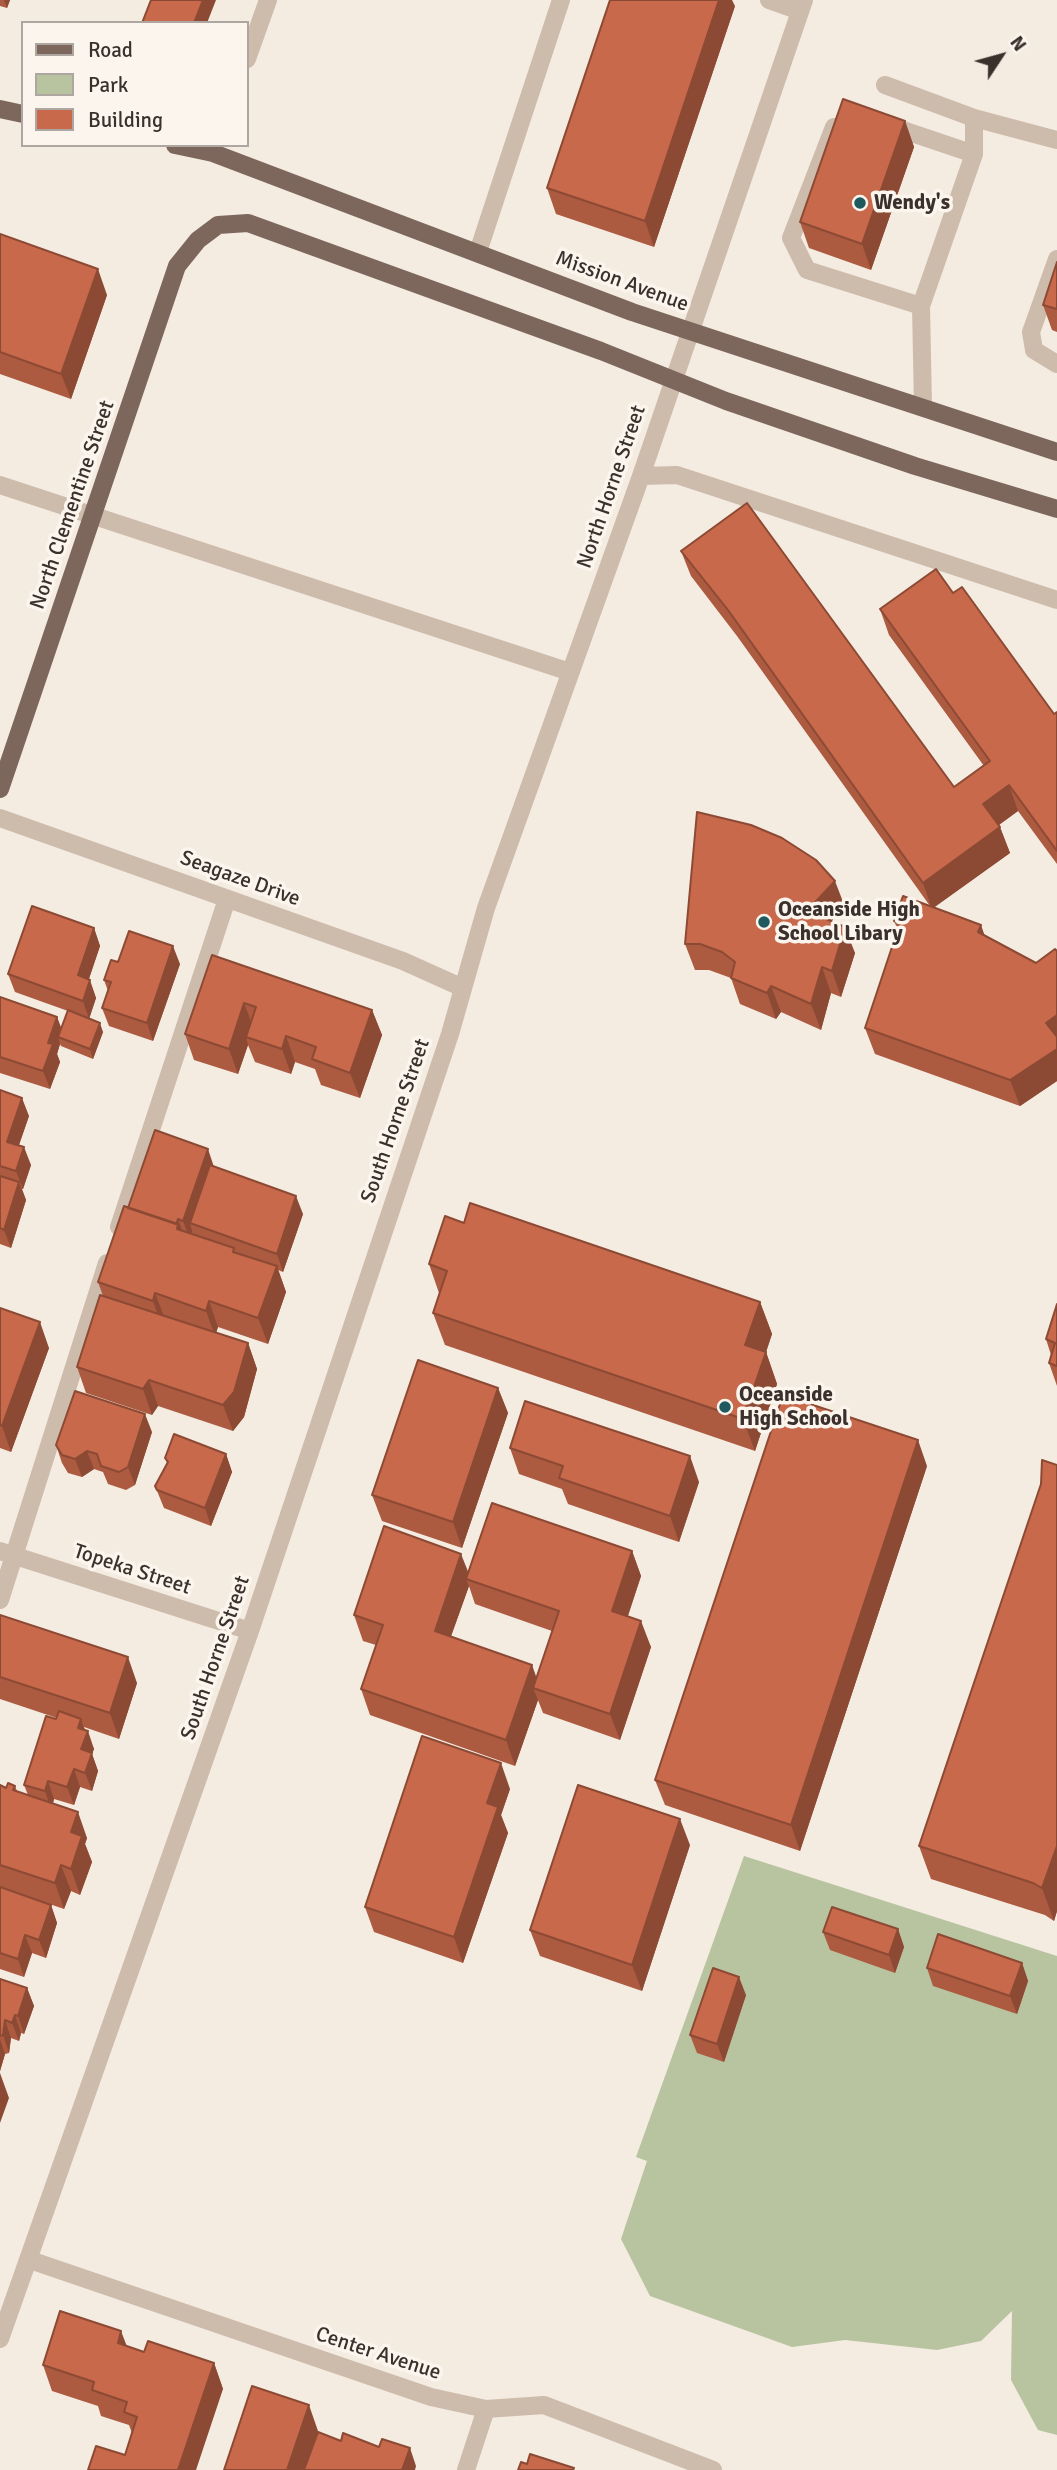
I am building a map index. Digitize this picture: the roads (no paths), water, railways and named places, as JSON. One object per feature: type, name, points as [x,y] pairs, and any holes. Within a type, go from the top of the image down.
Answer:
[{"type":"main road","points":[[0,109],[21,114]]},
{"type":"main road","name":"Mission Avenue","points":[[194,147],[214,149],[689,331],[1057,452]]},
{"type":"main road","name":"North Clementine Street","points":[[0,789],[5,767],[94,515],[177,266],[198,240],[218,225],[248,223],[601,351],[673,382]]},
{"type":"main road","points":[[673,382],[915,466],[1057,509]]},
{"type":"street","points":[[248,56],[268,0]]},
{"type":"street","points":[[478,252],[561,0]]},
{"type":"street","points":[[769,0],[802,6]]},
{"type":"street","name":"North Horne Street","points":[[463,988],[486,908],[641,476],[802,6]]},
{"type":"street","points":[[885,85],[974,118],[1057,140]]},
{"type":"street","points":[[849,113],[837,120],[791,238],[807,270],[921,306]]},
{"type":"street","points":[[923,407],[921,306],[974,153],[974,118]]},
{"type":"street","points":[[874,121],[974,153]]},
{"type":"street","points":[[1057,259],[1031,332],[1034,351],[1057,364]]},
{"type":"street","points":[[641,476],[677,475],[701,482],[1057,600]]},
{"type":"street","points":[[0,485],[570,672]]},
{"type":"street","name":"Seagaze Drive","points":[[0,818],[403,961],[463,988]]},
{"type":"street","points":[[0,1600],[8,1554],[227,899]]},
{"type":"street","name":"South Horne Street","points":[[0,2339],[250,1631],[463,988]]},
{"type":"street","name":"Topeka Street","points":[[8,1554],[250,1631]]},
{"type":"street","name":"Center Avenue","points":[[30,2260],[431,2397],[486,2409],[544,2405],[713,2470]]},
{"type":"street","points":[[466,2470],[486,2409]]},
{"type":"place","name":"Wendy's","points":[[860,203]]},
{"type":"place","name":"Oceanside High School Libary","points":[[764,922]]},
{"type":"place","name":"Oceanside High School","points":[[725,1407]]}]
